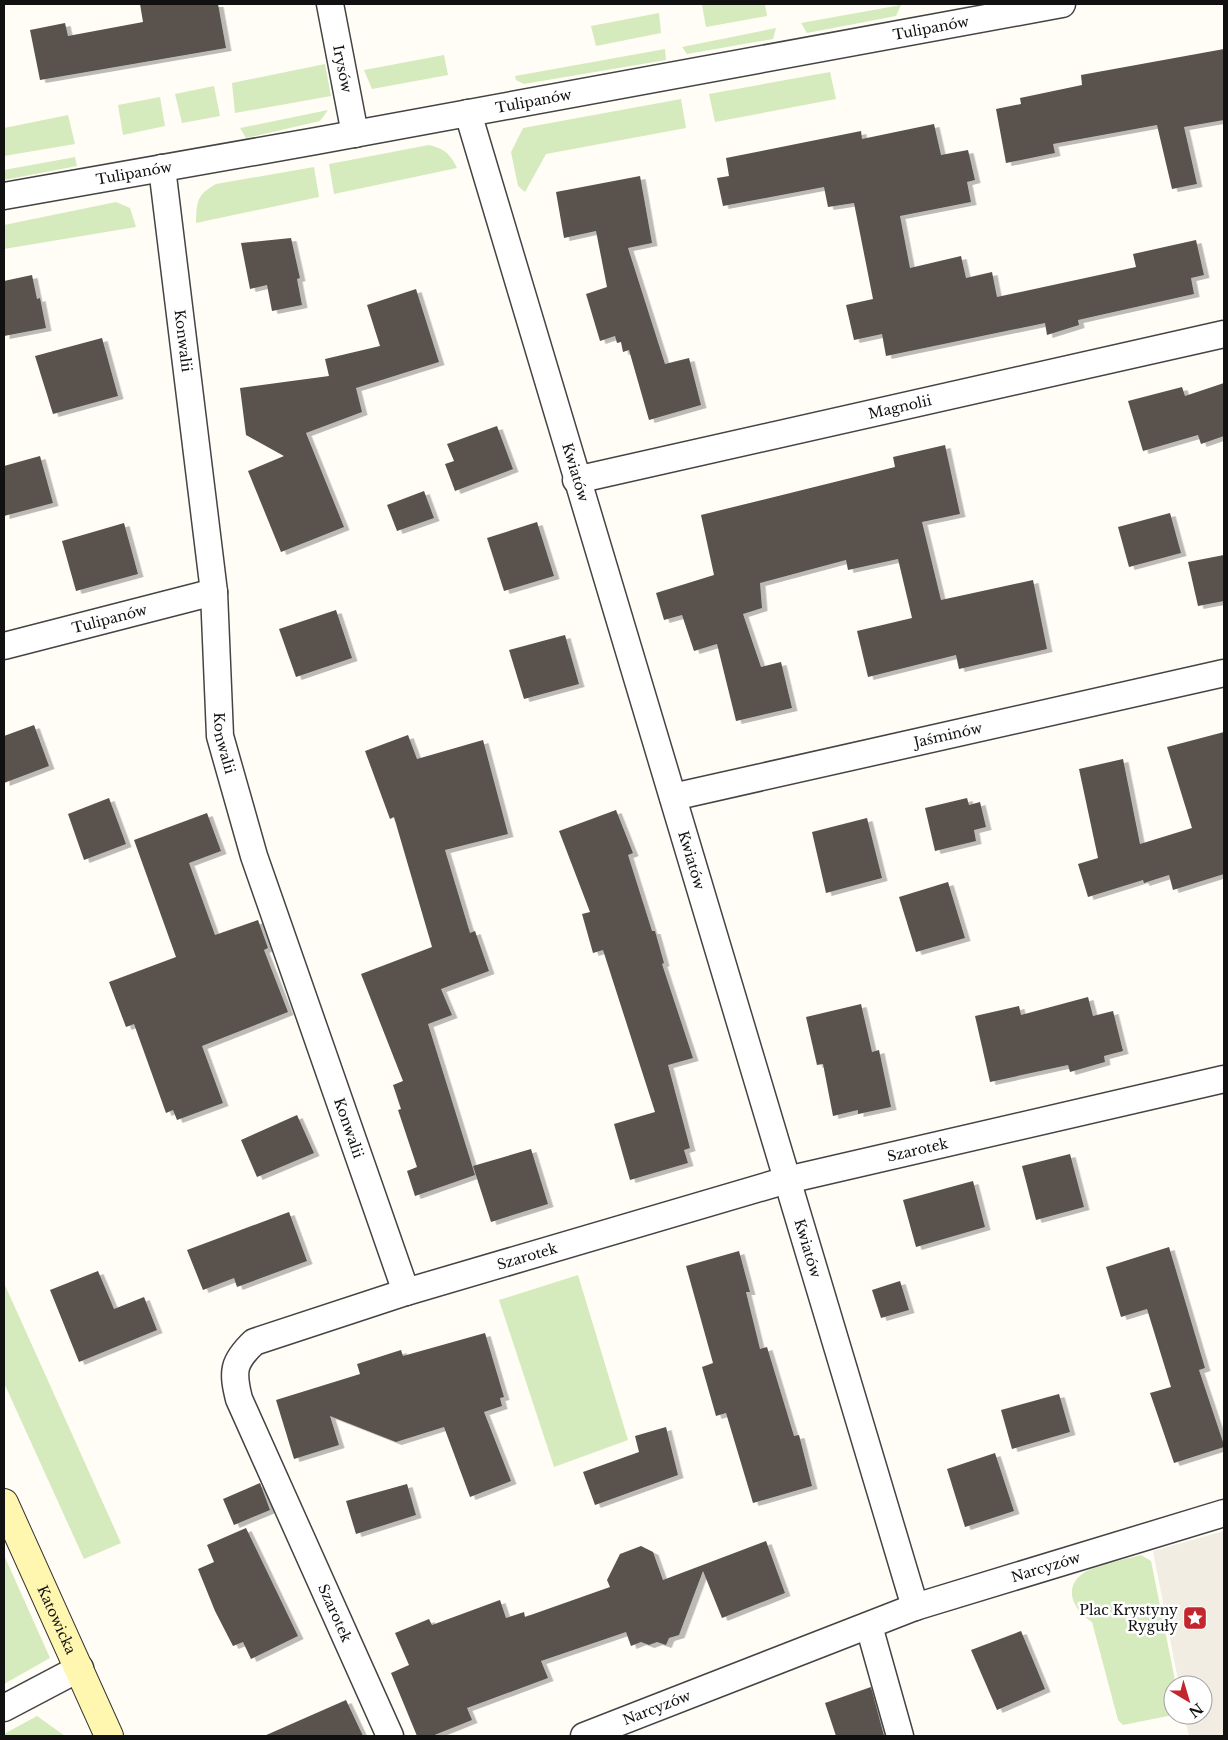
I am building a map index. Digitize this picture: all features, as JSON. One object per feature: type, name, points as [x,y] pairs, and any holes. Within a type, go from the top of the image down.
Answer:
[{"type":"main road","name":"Katowicka","points":[[4,1503],[109,1736]]},
{"type":"street","name":"Irysów","points":[[330,4],[355,134]]},
{"type":"street","name":"Tulipanów","points":[[4,196],[355,134],[1062,4]]},
{"type":"street","name":"Kwiatów","points":[[468,113],[576,480],[673,797],[915,1607]]},
{"type":"street","name":"Konwalii","points":[[162,168],[214,592],[220,736],[254,856],[406,1292]]},
{"type":"street","name":"Magnolii","points":[[576,480],[1224,334]]},
{"type":"street","name":"Tulipanów","points":[[4,646],[214,592]]},
{"type":"street","name":"Jaśminów","points":[[673,797],[1224,673]]},
{"type":"street","name":"Szarotek","points":[[390,1736],[239,1399],[234,1373],[235,1366],[242,1354],[254,1342],[406,1292],[787,1180],[1224,1079]]},
{"type":"street","name":"Narcyzów","points":[[584,1736],[915,1607],[1224,1512]]},
{"type":"street","points":[[869,1626],[900,1736]]},
{"type":"street","points":[[4,1708],[80,1668]]},
{"type":"green space","points":[[765,4],[767,16],[706,27],[702,5]]},
{"type":"green space","points":[[901,5],[896,16],[807,33],[801,23]]},
{"type":"green space","points":[[659,13],[661,33],[596,46],[591,26]]},
{"type":"green space","points":[[776,28],[773,39],[687,54],[682,47]]},
{"type":"green space","points":[[665,49],[666,60],[524,84],[516,80],[515,76]]},
{"type":"green space","points":[[444,55],[448,75],[372,89],[364,70]]},
{"type":"green space","points":[[325,64],[331,96],[235,113],[232,83]]},
{"type":"green space","points":[[830,72],[836,99],[715,122],[709,94]]},
{"type":"green space","points":[[214,86],[220,116],[182,123],[175,94]]},
{"type":"green space","points":[[160,97],[165,126],[123,135],[118,105]]},
{"type":"green space","points":[[681,99],[686,128],[546,154],[525,192],[518,186],[511,152],[523,128]]},
{"type":"green space","points":[[328,110],[320,121],[246,138],[240,128]]},
{"type":"green space","points":[[68,115],[75,144],[4,156],[4,128]]},
{"type":"green space","points":[[429,145],[439,148],[446,153],[457,168],[334,194],[329,164]]},
{"type":"green space","points":[[75,157],[77,166],[4,180],[4,170]]},
{"type":"green space","points":[[314,167],[319,197],[196,223],[197,204],[201,196],[216,184]]},
{"type":"green space","points":[[116,202],[130,208],[136,227],[4,249],[4,225]]},
{"type":"green space","points":[[578,1275],[628,1440],[554,1467],[499,1300]]},
{"type":"green space","points":[[4,1283],[121,1543],[84,1559],[4,1383]]},
{"type":"green space","points":[[4,1555],[50,1658],[4,1684]]},
{"type":"green space","points":[[1141,1555],[1151,1561],[1174,1675],[1163,1675],[1163,1717],[1123,1725],[1118,1720],[1092,1622],[1080,1612],[1072,1592],[1073,1585],[1085,1572]]},
{"type":"green space","points":[[37,1716],[65,1736],[4,1736],[4,1734]]},
{"type":"shaded area","name":"Plac Krystyny Ryguły","points":[[1224,1531],[1224,1736],[1189,1736],[1186,1725],[1213,1725],[1213,1675],[1177,1675],[1153,1551]]},
{"type":"building","points":[[140,4],[218,4],[226,48],[40,80],[30,30],[65,23],[68,36],[143,22]]},
{"type":"building","points":[[1224,49],[1224,120],[1184,127],[1197,184],[1172,189],[1157,125],[1053,144],[1055,153],[1006,163],[996,109],[1021,104],[1020,98],[1082,85],[1081,75]]},
{"type":"building","points":[[934,124],[941,155],[968,150],[975,180],[967,182],[971,202],[900,216],[910,268],[961,256],[966,278],[992,272],[997,297],[1136,267],[1133,254],[1196,240],[1204,275],[1191,278],[1194,294],[1078,320],[1079,325],[1047,335],[1045,323],[886,356],[882,334],[854,340],[846,305],[873,299],[854,203],[828,207],[824,187],[723,206],[717,178],[729,176],[726,158],[861,131],[862,139]]},
{"type":"building","points":[[640,176],[652,243],[628,248],[665,364],[689,358],[701,405],[649,420],[629,350],[623,352],[621,342],[617,343],[615,336],[600,341],[586,294],[607,287],[596,231],[564,238],[556,192]]},
{"type":"building","points":[[291,238],[300,278],[297,279],[302,305],[272,311],[267,285],[250,289],[241,243]]},
{"type":"building","points":[[32,275],[37,299],[40,298],[46,328],[4,336],[4,281]]},
{"type":"building","points":[[416,289],[439,362],[356,388],[362,412],[306,433],[344,527],[281,552],[248,471],[284,456],[246,435],[240,388],[329,376],[325,359],[380,346],[367,305]]},
{"type":"building","points":[[102,338],[118,396],[53,414],[35,356]]},
{"type":"building","points":[[1224,383],[1224,436],[1201,444],[1198,435],[1143,451],[1128,401],[1182,387],[1185,396]]},
{"type":"building","points":[[497,426],[513,469],[455,491],[445,464],[454,461],[447,444]]},
{"type":"building","points":[[945,445],[960,514],[922,522],[941,600],[1033,580],[1047,649],[959,669],[956,655],[868,677],[857,631],[912,618],[898,559],[848,570],[846,560],[760,583],[762,608],[743,614],[761,667],[781,662],[792,708],[736,721],[717,644],[694,651],[682,615],[664,620],[656,593],[714,575],[701,515],[895,467],[893,457]]},
{"type":"building","points":[[40,456],[53,503],[4,516],[4,466]]},
{"type":"building","points":[[424,491],[434,518],[397,531],[387,505]]},
{"type":"building","points":[[1170,513],[1181,553],[1129,567],[1118,527]]},
{"type":"building","points":[[537,522],[554,576],[504,591],[487,538]]},
{"type":"building","points":[[124,523],[138,574],[76,591],[62,541]]},
{"type":"building","points":[[1224,555],[1224,601],[1198,606],[1188,562]]},
{"type":"building","points":[[336,610],[352,658],[296,677],[279,629]]},
{"type":"building","points":[[565,635],[579,684],[524,699],[509,650]]},
{"type":"building","points":[[34,725],[49,766],[4,783],[4,736]]},
{"type":"building","points":[[1224,732],[1224,874],[1173,890],[1169,875],[1144,883],[1143,880],[1088,897],[1078,864],[1098,858],[1079,769],[1123,759],[1140,844],[1192,828],[1167,747]]},
{"type":"building","points":[[408,735],[417,759],[483,740],[508,834],[445,850],[470,933],[475,931],[489,971],[441,989],[452,1015],[428,1024],[475,1175],[415,1196],[407,1171],[417,1167],[398,1110],[401,1109],[393,1085],[403,1081],[361,974],[432,947],[394,817],[390,819],[365,751]]},
{"type":"building","points":[[109,798],[126,844],[84,860],[68,814]]},
{"type":"building","points":[[967,798],[969,805],[980,802],[986,827],[974,830],[976,841],[935,851],[925,808]]},
{"type":"building","points":[[616,810],[633,853],[628,855],[652,931],[655,931],[664,963],[662,964],[693,1058],[668,1065],[690,1148],[684,1150],[688,1163],[630,1180],[614,1124],[655,1112],[603,950],[593,953],[582,914],[590,912],[559,831]]},
{"type":"building","points":[[207,813],[221,851],[189,863],[215,935],[258,920],[268,948],[264,950],[288,1012],[202,1046],[223,1103],[177,1120],[173,1110],[166,1113],[134,1024],[126,1027],[109,982],[176,957],[134,840]]},
{"type":"building","points":[[867,818],[882,878],[826,893],[812,832]]},
{"type":"building","points":[[948,882],[965,938],[916,952],[899,897]]},
{"type":"building","points":[[1088,997],[1093,1016],[1113,1011],[1123,1051],[1104,1056],[1105,1062],[1070,1072],[1068,1065],[990,1082],[975,1016],[1019,1006],[1021,1015]]},
{"type":"building","points":[[861,1004],[872,1052],[879,1050],[891,1107],[858,1114],[858,1110],[833,1116],[823,1064],[817,1065],[806,1017]]},
{"type":"building","points":[[297,1115],[314,1153],[257,1177],[241,1140]]},
{"type":"building","points":[[531,1149],[548,1204],[491,1222],[473,1166]]},
{"type":"building","points":[[1070,1154],[1084,1207],[1036,1220],[1022,1166]]},
{"type":"building","points":[[973,1181],[985,1227],[916,1247],[903,1200]]},
{"type":"building","points":[[289,1212],[307,1261],[237,1287],[234,1278],[203,1290],[187,1250]]},
{"type":"building","points":[[1169,1247],[1205,1368],[1199,1370],[1224,1445],[1224,1447],[1174,1463],[1150,1393],[1171,1387],[1147,1309],[1121,1317],[1106,1267]]},
{"type":"building","points":[[739,1251],[750,1292],[746,1292],[760,1349],[767,1347],[794,1436],[799,1435],[812,1486],[753,1503],[726,1413],[716,1416],[702,1367],[713,1363],[686,1266]]},
{"type":"building","points":[[98,1271],[114,1309],[144,1297],[157,1330],[79,1362],[50,1290]]},
{"type":"building","points":[[900,1281],[909,1310],[881,1318],[872,1290]]},
{"type":"building","points":[[485,1333],[504,1397],[500,1398],[502,1406],[484,1412],[511,1481],[470,1497],[444,1427],[396,1442],[330,1416],[339,1445],[294,1459],[276,1400],[360,1374],[357,1364],[401,1350],[403,1356]]},
{"type":"building","points":[[1059,1394],[1070,1432],[1012,1449],[1001,1410]]},
{"type":"building","points":[[666,1427],[678,1475],[595,1505],[583,1472],[639,1452],[635,1436]]},
{"type":"building","points":[[995,1453],[1014,1511],[965,1527],[947,1469]]},
{"type":"building","points":[[260,1483],[270,1510],[234,1525],[223,1499]]},
{"type":"building","points":[[407,1484],[416,1515],[356,1534],[346,1501]]},
{"type":"building","points":[[246,1528],[298,1636],[251,1659],[243,1642],[233,1646],[215,1611],[198,1569],[214,1562],[207,1545]]},
{"type":"building","points":[[766,1541],[785,1593],[722,1618],[703,1571],[679,1635],[669,1638],[666,1645],[657,1642],[649,1645],[641,1642],[631,1646],[626,1632],[541,1661],[548,1678],[467,1708],[472,1720],[432,1736],[417,1736],[391,1673],[409,1665],[395,1633],[429,1619],[432,1625],[500,1600],[506,1618],[524,1612],[525,1617],[610,1587],[607,1580],[620,1554],[641,1546],[653,1552],[663,1580]]},
{"type":"building","points":[[1021,1631],[1045,1689],[997,1710],[971,1650]]},
{"type":"building","points":[[871,1687],[884,1736],[836,1736],[825,1703]]},
{"type":"building","points":[[346,1700],[363,1736],[264,1736]]},
{"type":"place","name":"Plac Krystyny Ryguły","points":[[1195,1618]]}]
